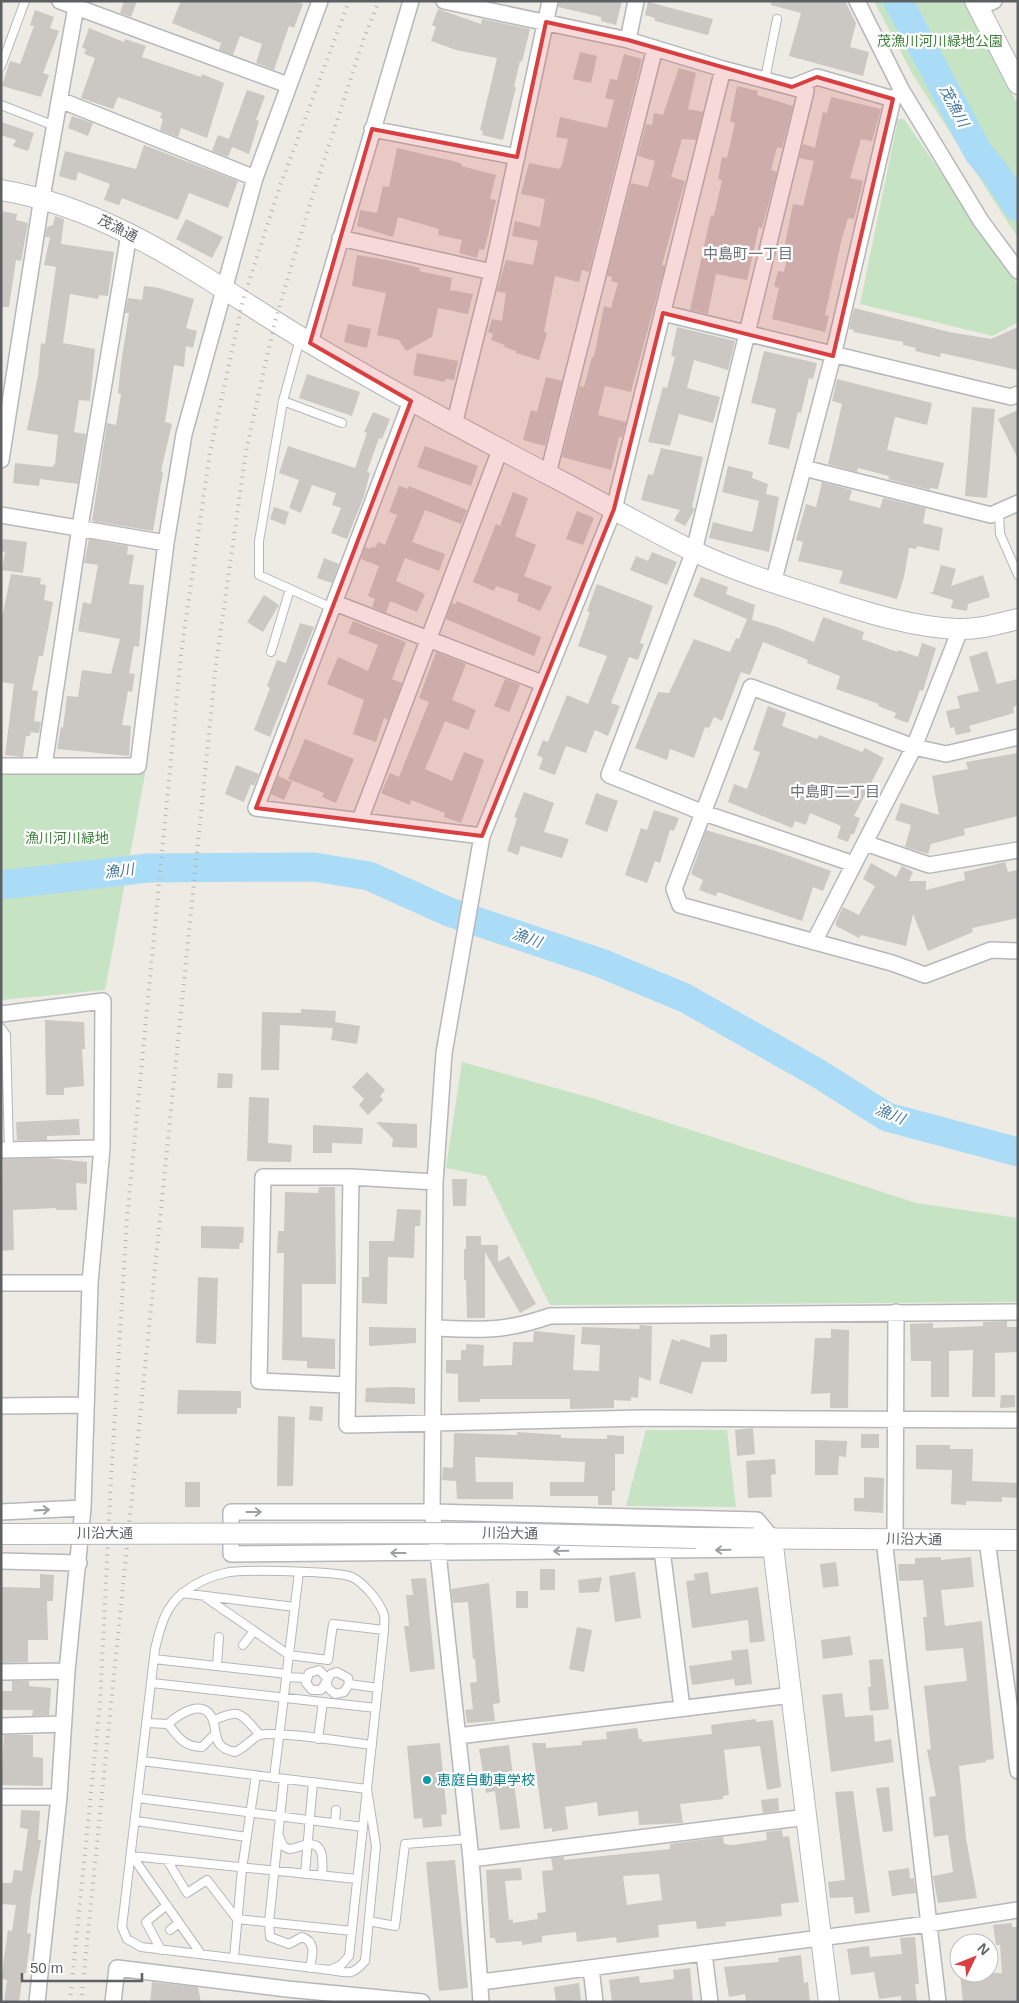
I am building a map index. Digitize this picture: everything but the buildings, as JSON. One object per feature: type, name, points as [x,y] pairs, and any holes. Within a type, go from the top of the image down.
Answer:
[{"type":"street","points":[[60,1],[76,4],[288,85]]},
{"type":"street","points":[[1,766],[138,766],[166,543],[184,434],[255,178],[320,1]]},
{"type":"street","points":[[305,340],[340,238],[411,1]]},
{"type":"street","points":[[444,1],[628,40],[724,69],[806,90],[749,334],[694,551],[608,775],[704,813],[854,864]]},
{"type":"street","points":[[454,425],[492,272],[550,1]]},
{"type":"street","points":[[628,40],[636,1]]},
{"type":"street","points":[[857,1],[897,95],[981,221],[1018,271]]},
{"type":"street","points":[[982,3],[1018,84]]},
{"type":"street","points":[[1,460],[4,420],[76,4]]},
{"type":"street","points":[[548,474],[655,48]]},
{"type":"street","points":[[481,2002],[469,1839],[432,1512],[436,1328],[435,1182],[444,1053],[482,836],[542,683],[614,509],[724,69]]},
{"type":"street","points":[[792,86],[817,77],[897,95]]},
{"type":"street","points":[[773,583],[833,356],[897,95]]},
{"type":"street","points":[[60,100],[255,178]]},
{"type":"street","points":[[372,129],[517,157]]},
{"type":"street","name":"茂漁通","points":[[1,190],[42,197],[101,219],[226,288],[305,340],[454,425],[694,551],[773,583],[845,606],[922,626],[960,630],[992,626],[1018,619]]},
{"type":"street","points":[[44,766],[80,527],[129,234]]},
{"type":"street","points":[[340,238],[492,272]]},
{"type":"street","points":[[663,313],[833,356],[1010,397],[1018,394]]},
{"type":"street","points":[[410,400],[256,808],[482,836]]},
{"type":"street","points":[[360,820],[500,450]]},
{"type":"street","points":[[804,468],[992,516],[1018,503]]},
{"type":"street","points":[[1,515],[166,543]]},
{"type":"street","points":[[333,605],[430,639],[542,683]]},
{"type":"street","points":[[814,942],[914,747],[960,630]]},
{"type":"street","points":[[1018,737],[946,754],[914,747],[751,687],[674,889],[680,905],[892,963],[925,975],[991,950],[1018,951]]},
{"type":"street","points":[[865,843],[928,866],[1018,850]]},
{"type":"street","points":[[1,1014],[103,1001],[102,1148],[90,1283],[83,1508],[67,1672],[59,1797],[37,2002]]},
{"type":"street","points":[[5,1150],[102,1148]]},
{"type":"street","points":[[346,1385],[259,1380],[263,1177],[351,1178],[435,1182]]},
{"type":"street","points":[[351,1178],[346,1385],[347,1425],[643,1418],[1018,1420]]},
{"type":"street","points":[[1,1283],[90,1283]]},
{"type":"street","points":[[896,1312],[896,1420],[890,1539],[928,1924],[938,2002]]},
{"type":"street","points":[[436,1328],[489,1331],[521,1326],[550,1316],[1018,1312]]},
{"type":"street","points":[[1,1406],[86,1405]]},
{"type":"street","points":[[1,1512],[83,1508]]},
{"type":"street","points":[[772,1544],[662,1550],[231,1554],[231,1512],[432,1512],[757,1520],[772,1544],[829,2002]]},
{"type":"street","name":"川沿大通","points":[[1,1534],[487,1532],[696,1538],[772,1544],[890,1539],[1018,1540]]},
{"type":"street","points":[[987,1540],[1018,1771]]},
{"type":"street","points":[[662,1550],[682,1708]]},
{"type":"street","points":[[1,1561],[79,1563]]},
{"type":"street","points":[[1,1672],[67,1672]]},
{"type":"street","points":[[458,1736],[792,1695]]},
{"type":"street","points":[[1,1726],[63,1724]]},
{"type":"street","points":[[1,1797],[59,1797]]},
{"type":"street","points":[[471,1860],[807,1816]]},
{"type":"street","points":[[481,1982],[928,1924],[1018,1910]]},
{"type":"street","points":[[704,1953],[710,2002]]},
{"type":"street","points":[[113,2002],[117,1968],[286,1995],[422,2002]]},
{"type":"street","points":[[591,1968],[595,2002]]},
{"type":"lane","points":[[1,66],[25,1]]},
{"type":"lane","points":[[765,79],[777,19]]},
{"type":"lane","points":[[1,105],[55,126]]},
{"type":"lane","points":[[305,340],[283,401],[259,541],[259,575],[333,605]]},
{"type":"lane","points":[[283,401],[342,423]]},
{"type":"lane","points":[[998,512],[1000,534],[1018,575]]},
{"type":"lane","points":[[271,652],[290,589]]},
{"type":"lane","points":[[1,1028],[6,1035],[5,1150]]},
{"type":"lane","points":[[274,1778],[299,1572]]},
{"type":"lane","points":[[330,1970],[341,1965],[349,1956],[352,1931],[357,1880],[363,1827],[367,1789],[376,1708],[384,1615],[377,1602],[352,1578],[299,1572],[227,1573],[201,1581],[182,1593],[167,1611],[161,1624],[154,1659],[132,1856],[122,1927],[127,1939],[141,1948],[330,1970],[349,1974],[357,1970],[365,1961],[376,1846],[367,1789]]},
{"type":"lane","points":[[182,1593],[295,1606]]},
{"type":"lane","points":[[205,1597],[289,1655],[328,1660],[332,1624],[384,1630]]},
{"type":"lane","points":[[243,1645],[254,1631]]},
{"type":"lane","points":[[217,1666],[219,1637]]},
{"type":"lane","points":[[154,1659],[306,1678]]},
{"type":"lane","points":[[327,1681],[319,1670],[309,1673],[306,1678],[308,1687],[312,1690],[321,1690],[327,1681],[338,1672],[348,1678],[349,1684],[344,1692],[335,1694],[328,1688],[327,1681]]},
{"type":"lane","points":[[152,1682],[376,1708]]},
{"type":"lane","points":[[349,1684],[378,1688]]},
{"type":"lane","points":[[318,1739],[323,1702]]},
{"type":"lane","points":[[147,1723],[168,1724],[179,1714],[197,1708],[209,1713],[213,1721],[214,1735],[222,1747],[235,1752],[243,1749],[260,1735],[279,1734],[372,1745]]},
{"type":"lane","points":[[213,1721],[228,1713],[235,1713],[244,1717],[260,1735]]},
{"type":"lane","points":[[168,1724],[185,1744],[194,1747],[202,1747],[214,1735]]},
{"type":"lane","points":[[142,1761],[367,1789]]},
{"type":"lane","points":[[234,1958],[242,1869],[256,1775]]},
{"type":"lane","points":[[284,1779],[269,1922],[270,1936],[274,1940],[289,1944],[302,1937],[308,1939],[312,1944],[313,1950],[310,1968]]},
{"type":"lane","points":[[305,1874],[313,1782]]},
{"type":"lane","points":[[138,1798],[363,1827]]},
{"type":"lane","points":[[335,1823],[336,1810]]},
{"type":"lane","points":[[136,1822],[247,1837]]},
{"type":"lane","points":[[278,1834],[283,1846],[290,1849],[308,1844],[315,1845],[320,1849],[324,1858],[322,1875]]},
{"type":"lane","points":[[369,1921],[395,1926],[405,1844],[469,1839]]},
{"type":"lane","points":[[132,1856],[357,1880]]},
{"type":"lane","points":[[132,1856],[201,1954]]},
{"type":"lane","points":[[167,1860],[187,1893],[207,1880],[237,1919],[352,1931]]},
{"type":"lane","points":[[161,1950],[146,1922],[167,1905]]},
{"type":"lane","points":[[170,1930],[179,1923]]},
{"type":"highlighted area","points":[[546,22],[628,40],[792,87],[817,77],[893,99],[833,356],[663,313],[614,509],[482,836],[256,808],[411,401],[310,343],[372,129],[517,157]]},
{"type":"green space","name":"茂漁川河川緑地公園","points":[[874,1],[964,1],[1018,105],[1018,238],[913,75]]},
{"type":"green space","points":[[898,119],[904,119],[1018,285],[1018,322],[993,336],[860,304]]},
{"type":"green space","name":"漁川河川緑地","points":[[146,769],[105,990],[1,1000],[1,775]]},
{"type":"green space","points":[[462,1062],[595,1099],[916,1203],[1018,1218],[1018,1302],[550,1305],[486,1176],[446,1168]]},
{"type":"green space","points":[[646,1430],[727,1430],[736,1507],[626,1506]]},
{"type":"waterway","name":"茂漁川","points":[[898,1],[978,152],[996,174],[1018,207]]},
{"type":"waterway","name":"漁川","points":[[1,885],[148,868],[314,867],[369,876],[449,912],[601,963],[685,998],[816,1072],[887,1117],[1018,1152]]},
{"type":"railway","points":[[70,2002],[100,1703],[127,1219],[181,654],[210,452],[243,300],[280,186],[349,1]]},
{"type":"railway","points":[[81,2002],[216,664],[246,451],[275,321],[313,194],[364,38],[379,1]]},
{"type":"place","name":"恵庭自動車学校","points":[[427,1780]]},
{"type":"district","name":"中島町一丁目","points":[[748,254]]},
{"type":"district","name":"中島町二丁目","points":[[835,792]]}]
